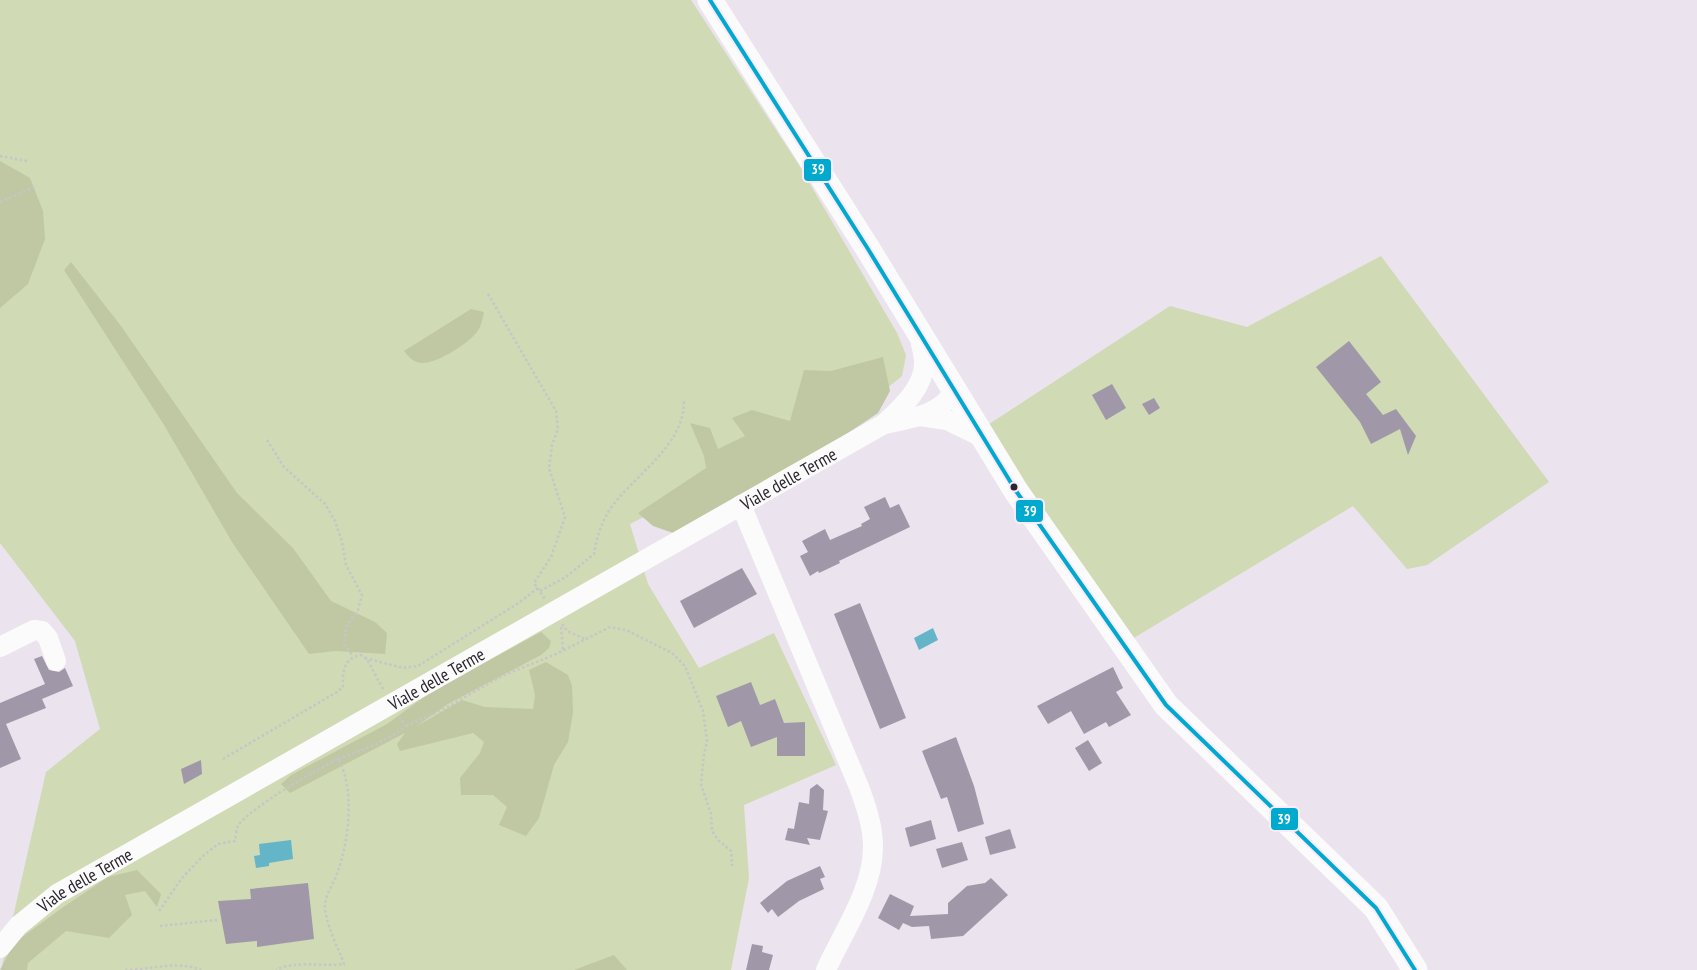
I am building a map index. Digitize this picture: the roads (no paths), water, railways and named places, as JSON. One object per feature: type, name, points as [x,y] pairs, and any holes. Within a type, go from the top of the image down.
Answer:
[{"type":"main road","points":[[710,0],[1016,491],[1166,706],[1376,908],[1415,970]]},
{"type":"street","name":"Viale delle Terme","points":[[0,948],[18,926],[57,894],[884,424],[905,405],[918,385],[925,364],[919,333]]},
{"type":"street","points":[[918,385],[951,385]]},
{"type":"street","name":"Viale delle Terme","points":[[884,424],[920,416],[944,404],[951,398],[951,385]]},
{"type":"street","name":"Viale delle Terme","points":[[920,416],[947,420],[984,438]]},
{"type":"street","points":[[741,505],[859,787],[869,817],[873,846],[869,875],[826,970]]},
{"type":"street","points":[[0,647],[34,630],[42,631],[48,638],[56,661]]},
{"type":"water","points":[[933,628],[938,640],[919,650],[914,638]]},
{"type":"water","points":[[291,840],[293,859],[269,863],[269,866],[256,868],[254,856],[260,855],[259,844]]}]
